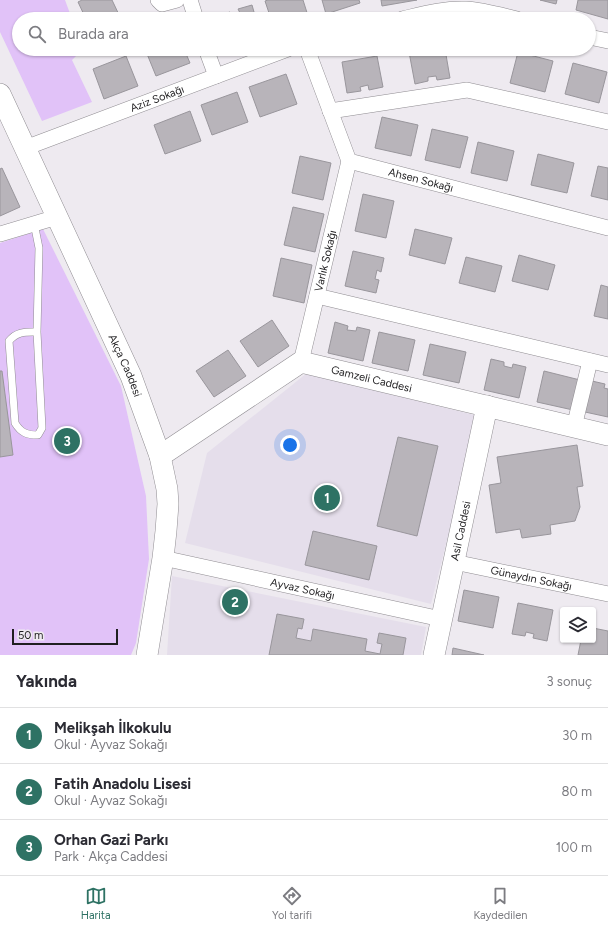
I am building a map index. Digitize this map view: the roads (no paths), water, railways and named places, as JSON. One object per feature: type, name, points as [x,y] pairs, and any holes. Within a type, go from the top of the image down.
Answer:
[{"type":"street","points":[[158,0],[162,4],[177,0]]},
{"type":"street","points":[[190,0],[194,12]]},
{"type":"street","points":[[437,12],[493,6],[504,12]]},
{"type":"street","points":[[596,38],[608,41]]},
{"type":"street","points":[[209,56],[216,76]]},
{"type":"street","name":"Aziz Sokağı","points":[[25,148],[269,56]]},
{"type":"street","points":[[310,56],[349,161]]},
{"type":"street","points":[[330,111],[467,90],[608,122]]},
{"type":"street","name":"Akça Caddesi","points":[[0,94],[131,376],[160,456],[166,478],[168,504],[163,558],[147,655]]},
{"type":"street","name":"Ahsen Sokağı","points":[[349,161],[608,228]]},
{"type":"street","name":"Varlık Sokağı","points":[[301,362],[349,161]]},
{"type":"street","points":[[0,234],[56,217]]},
{"type":"street","points":[[317,296],[608,365]]},
{"type":"street","points":[[574,427],[590,361]]},
{"type":"street","points":[[160,456],[301,362]]},
{"type":"street","name":"Gamzeli Caddesi","points":[[301,362],[608,435]]},
{"type":"street","name":"Asil Caddesi","points":[[434,655],[487,406]]},
{"type":"street","name":"Ayvaz Sokağı","points":[[163,558],[441,619]]},
{"type":"street","name":"Günaydın Sokağı","points":[[454,562],[608,594]]},
{"type":"lane","points":[[34,223],[39,248],[37,332],[42,428],[38,435],[28,435],[20,431],[15,423],[10,341],[13,336],[20,332],[37,332]]},
{"type":"place","name":"Orhan Gazi Parkı","points":[[67,441]]},
{"type":"place","name":"Melikşah İlkokulu","points":[[327,498]]},
{"type":"place","name":"Fatih Anadolu Lisesi","points":[[235,602]]}]
